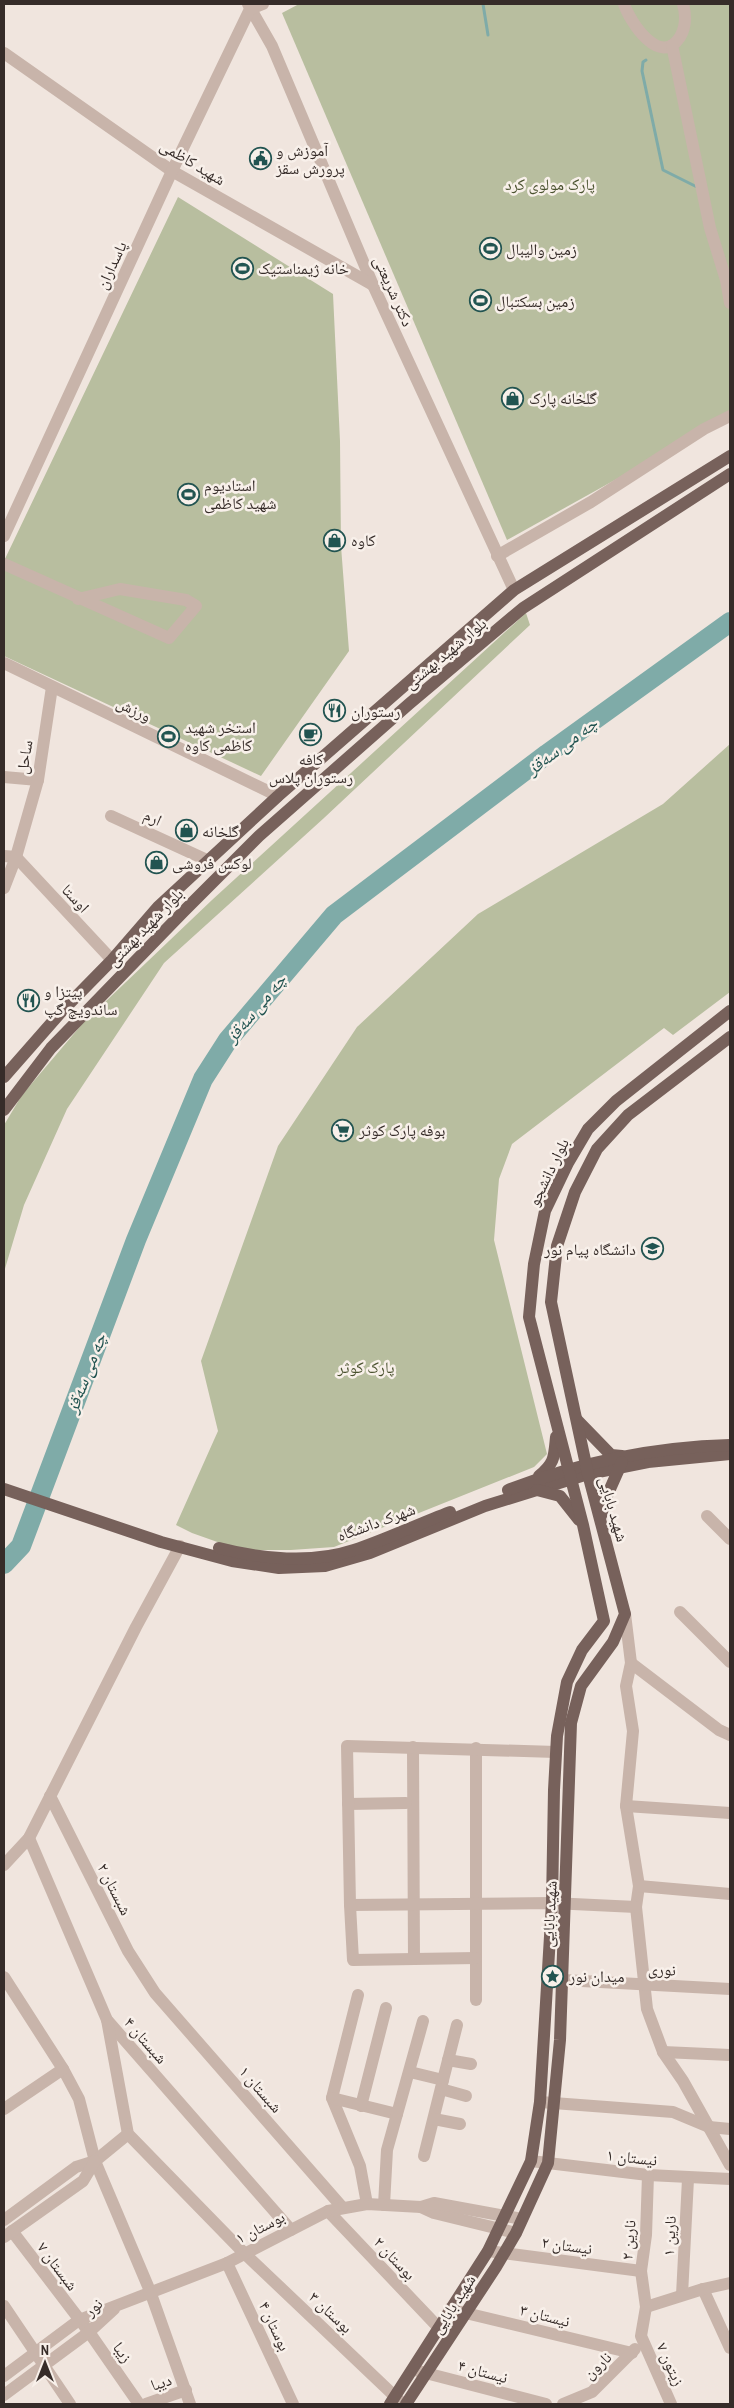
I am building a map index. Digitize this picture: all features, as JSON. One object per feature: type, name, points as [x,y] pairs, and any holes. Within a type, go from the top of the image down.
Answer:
[{"type":"main road","name":"بلوار شهید بهشتی","points":[[4,1077],[158,907],[278,796],[514,590],[730,456]]},
{"type":"main road","name":"بلوار شهید بهشتی","points":[[4,1110],[51,1048],[259,836],[523,608],[730,474]]},
{"type":"main road","points":[[514,590],[523,608]]},
{"type":"main road","name":"بلوار دانشجو","points":[[569,1475],[529,1317],[534,1264],[545,1211],[568,1163],[588,1129],[616,1101],[730,1011]]},
{"type":"main road","name":"بلوار دانشجو","points":[[587,1470],[578,1420],[551,1302],[557,1246],[575,1192],[597,1149],[628,1115],[730,1037]]},
{"type":"main road","points":[[530,1301],[551,1302]]},
{"type":"main road","points":[[578,1420],[611,1455],[622,1462],[648,1462],[730,1454]]},
{"type":"main road","points":[[535,1484],[551,1467],[553,1462],[556,1422]]},
{"type":"main road","points":[[4,1482],[180,1546],[249,1564],[279,1568],[326,1566],[370,1553],[535,1484],[676,1449],[730,1445]]},
{"type":"main road","points":[[601,1518],[606,1498],[622,1462]]},
{"type":"main road","name":"شهید بابایی","points":[[399,2402],[426,2373],[468,2313],[516,2233],[548,2163],[555,2103],[563,1980],[571,1723],[581,1686],[613,1642],[626,1614],[587,1470]]},
{"type":"main road","name":"شهید بابایی","points":[[399,2402],[411,2369],[500,2230],[531,2161],[540,2102],[552,1903],[556,1752],[567,1682],[582,1650],[604,1621],[583,1525],[569,1475]]},
{"type":"main road","points":[[535,1484],[560,1496],[583,1525]]},
{"type":"main road","name":"شهرک دانشگاه","points":[[162,1538],[247,1554],[306,1558],[335,1555],[354,1550],[535,1484]]},
{"type":"main road","points":[[4,1490],[162,1538]]},
{"type":"street","points":[[249,6],[263,4]]},
{"type":"street","points":[[624,4],[632,23],[647,41],[664,47],[676,43],[684,30],[683,4]]},
{"type":"street","name":"پاسداران","points":[[4,536],[249,6]]},
{"type":"street","name":"دکتر شریعتی","points":[[249,6],[272,46],[373,285],[514,590]]},
{"type":"street","points":[[672,45],[710,228],[726,280],[730,303]]},
{"type":"street","name":"شهید کاظمی","points":[[4,53],[172,171],[373,285]]},
{"type":"street","points":[[497,556],[591,502],[704,429],[730,416]]},
{"type":"street","points":[[4,564],[78,599],[169,638],[196,606],[186,600],[120,589],[78,599]]},
{"type":"street","name":"ورزش","points":[[4,663],[278,796]]},
{"type":"street","name":"ساحل","points":[[4,888],[10,857],[38,780],[52,687]]},
{"type":"street","points":[[4,776],[38,780]]},
{"type":"street","name":"ارم","points":[[111,816],[209,861]]},
{"type":"street","name":"اوستا","points":[[10,857],[112,960]]},
{"type":"street","points":[[707,1516],[730,1538]]},
{"type":"street","points":[[4,1866],[29,1838],[180,1546]]},
{"type":"street","points":[[680,1612],[730,1662]]},
{"type":"street","points":[[626,1614],[631,1663],[626,1686],[633,1731],[626,1806],[639,1886],[636,1907],[647,2009],[663,2052],[709,2126],[730,2165]]},
{"type":"street","points":[[631,1663],[719,1730],[730,1735]]},
{"type":"street","points":[[476,1958],[353,1960],[347,1746],[476,1748],[556,1752]]},
{"type":"street","points":[[413,1747],[414,1959]]},
{"type":"street","points":[[476,1748],[476,2000]]},
{"type":"street","name":"شبستان ۲","points":[[50,1796],[128,1950],[155,1993]]},
{"type":"street","points":[[348,1804],[406,1803]]},
{"type":"street","points":[[626,1806],[730,1813]]},
{"type":"street","name":"شبستان ۴","points":[[29,1838],[108,2020],[291,2230]]},
{"type":"street","points":[[639,1886],[730,1894]]},
{"type":"street","points":[[350,1905],[566,1903],[636,1907]]},
{"type":"street","points":[[4,1977],[80,2099],[95,2160],[150,2291],[190,2404]]},
{"type":"street","name":"نوری","points":[[563,1980],[730,1989]]},
{"type":"street","name":"شبستان ۱","points":[[155,1993],[342,2207]]},
{"type":"street","points":[[358,1995],[332,2098],[360,2166],[367,2204]]},
{"type":"street","points":[[361,2106],[386,2008]]},
{"type":"street","points":[[4,2219],[76,2167],[95,2160],[128,2134],[108,2020]]},
{"type":"street","points":[[384,2204],[387,2150],[423,2021]]},
{"type":"street","points":[[424,2156],[457,2025]]},
{"type":"street","points":[[663,2052],[730,2055]]},
{"type":"street","points":[[448,2060],[471,2064]]},
{"type":"street","points":[[6,2103],[63,2069]]},
{"type":"street","points":[[410,2072],[466,2096]]},
{"type":"street","points":[[332,2098],[397,2114]]},
{"type":"street","points":[[540,2102],[673,2112],[709,2126],[730,2129]]},
{"type":"street","points":[[434,2119],[460,2124]]},
{"type":"street","name":"بوستان ۳","points":[[128,2134],[244,2253],[399,2402]]},
{"type":"street","points":[[8,2234],[83,2181],[95,2160]]},
{"type":"street","name":"نیستان ۱","points":[[531,2161],[648,2175],[730,2179]]},
{"type":"street","name":"نارین ۲","points":[[646,2308],[641,2271],[646,2235],[648,2175]]},
{"type":"street","name":"نارین ۱","points":[[682,2295],[688,2178]]},
{"type":"street","name":"بوستان ۱","points":[[119,2305],[150,2291],[227,2263],[328,2211],[342,2207],[367,2204],[421,2207],[434,2204],[522,2219]]},
{"type":"street","name":"بوستان ۱","points":[[421,2207],[434,2213],[516,2233]]},
{"type":"street","name":"بوستان ۲","points":[[328,2211],[438,2327]]},
{"type":"street","name":"شبستان ۷","points":[[8,2234],[79,2320]]},
{"type":"street","name":"نیستان ۲","points":[[488,2251],[641,2271]]},
{"type":"street","name":"بوستان ۴","points":[[227,2263],[293,2404]]},
{"type":"street","points":[[646,2308],[702,2289],[730,2283]]},
{"type":"street","points":[[702,2289],[730,2348]]},
{"type":"street","name":"نور","points":[[4,2376],[79,2320],[119,2305]]},
{"type":"street","name":"نور","points":[[4,2396],[44,2364],[89,2332],[119,2305]]},
{"type":"street","points":[[4,2306],[70,2404]]},
{"type":"street","name":"زیتون ۷","points":[[646,2308],[641,2336],[671,2404]]},
{"type":"street","name":"نیستان ۳","points":[[450,2309],[632,2353]]},
{"type":"street","name":"زیبا","points":[[79,2320],[139,2404]]},
{"type":"street","name":"نارون","points":[[563,2404],[592,2392],[632,2353],[641,2336]]},
{"type":"street","name":"نیستان ۴","points":[[411,2369],[546,2404]]},
{"type":"street","name":"دیبا","points":[[146,2404],[186,2390]]},
{"type":"green space","name":"پارک مولوی کرد","points":[[299,4],[730,4],[730,416],[507,540],[282,13]]},
{"type":"green space","name":"استادیوم شهید کاظمی","points":[[178,197],[333,294],[340,441],[341,546],[349,651],[261,776],[4,656],[4,561]]},
{"type":"green space","points":[[526,613],[530,625],[324,818],[164,963],[67,1109],[24,1205],[4,1272],[4,1125],[22,1095],[83,1023],[212,900]]},
{"type":"green space","name":"پارک کوثر","points":[[730,744],[730,992],[673,1035],[664,1028],[512,1144],[499,1179],[494,1240],[547,1454],[534,1467],[334,1547],[291,1550],[240,1550],[192,1533],[176,1525],[218,1431],[201,1361],[278,1146],[357,1027],[478,914],[663,804]]},
{"type":"waterway","points":[[483,4],[488,35]]},
{"type":"waterway","points":[[646,60],[643,62],[642,71],[663,170],[697,187]]},
{"type":"waterway","name":"چە می سەقز","points":[[4,1564],[21,1546],[136,1240],[203,1079],[228,1040],[334,915],[547,754],[730,622]]},
{"type":"place","name":"آموزش و پرورش سقز","points":[[260,159]]},
{"type":"place","name":"زمین والیبال","points":[[490,249]]},
{"type":"place","name":"خانه ژیمناستیک","points":[[242,268]]},
{"type":"place","name":"زمین بسکتبال","points":[[480,301]]},
{"type":"place","name":"گلخانه پارک","points":[[513,398]]},
{"type":"place","name":"استادیوم شهید کاظمی","points":[[188,494]]},
{"type":"place","name":"کاوه","points":[[335,540]]},
{"type":"place","name":"رستوران","points":[[335,711]]},
{"type":"place","name":"کافه رستوران پلاس","points":[[311,735]]},
{"type":"place","name":"استخر شهید کاظمی کاوه","points":[[169,736]]},
{"type":"place","name":"گلخانه","points":[[186,831]]},
{"type":"place","name":"لوکس فروشی","points":[[156,863]]},
{"type":"place","name":"پیتزا و ساندویچ گپ","points":[[28,1000]]},
{"type":"place","name":"بوفه پارک کوثر","points":[[343,1130]]},
{"type":"place","name":"دانشگاه پیام نور","points":[[652,1249]]},
{"type":"place","name":"میدان نور","points":[[553,1976]]}]
